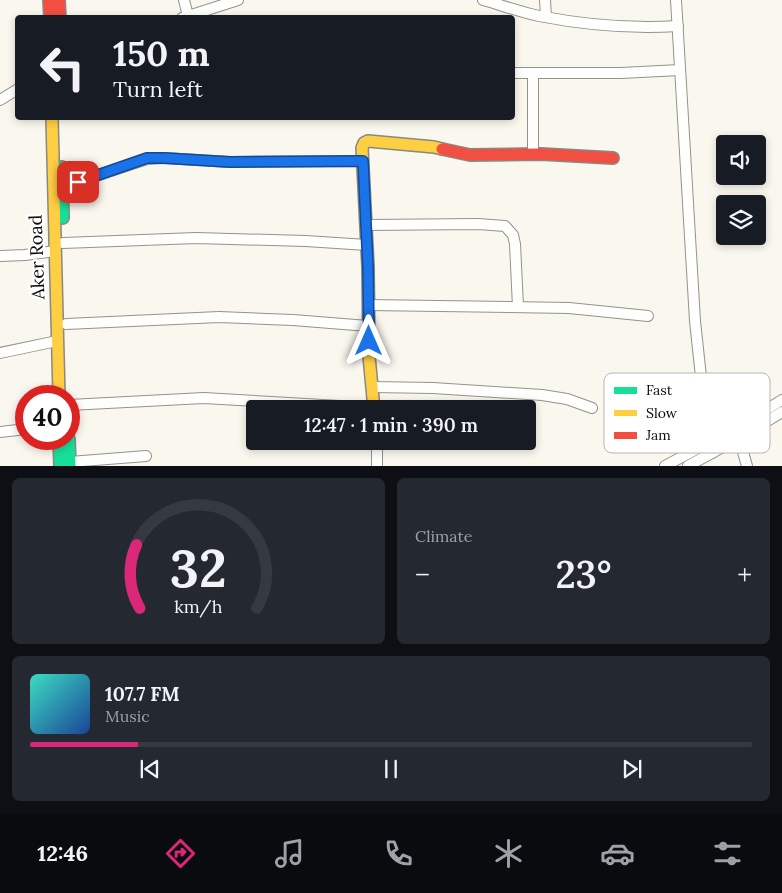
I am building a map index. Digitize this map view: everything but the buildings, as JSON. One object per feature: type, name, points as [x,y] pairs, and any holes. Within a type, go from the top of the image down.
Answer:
[{"type":"street","points":[[49,0],[50,15]]},
{"type":"street","points":[[59,0],[60,15]]},
{"type":"street","points":[[184,0],[185,15]]},
{"type":"street","points":[[191,15],[238,0]]},
{"type":"street","points":[[483,0],[546,17],[607,26],[644,28],[678,26]]},
{"type":"street","points":[[545,0],[546,17]]},
{"type":"street","points":[[676,0],[695,321],[701,373]]},
{"type":"street","points":[[515,73],[621,73],[680,70]]},
{"type":"street","points":[[533,73],[533,154]]},
{"type":"street","points":[[0,100],[15,91]]},
{"type":"street","name":"Aker Road","points":[[52,120],[59,247],[59,385]]},
{"type":"street","name":"Aker Road","points":[[59,247],[62,188],[61,120]]},
{"type":"street","points":[[373,400],[368,326],[367,245],[362,148],[364,143],[368,141],[434,147],[450,152],[470,154],[533,154],[613,158]]},
{"type":"street","points":[[62,188],[147,158],[230,162],[363,161]]},
{"type":"street","points":[[366,225],[478,224],[505,226],[513,235],[515,244],[518,307]]},
{"type":"street","points":[[0,256],[24,255],[59,247],[196,238],[306,241],[367,245]]},
{"type":"street","name":"Aker Road","points":[[60,292],[66,324],[68,385]]},
{"type":"street","points":[[368,305],[569,308],[648,316]]},
{"type":"street","points":[[66,324],[219,317],[368,326]]},
{"type":"street","points":[[0,353],[58,341]]},
{"type":"street","points":[[372,387],[433,388],[542,395],[567,399],[592,408]]},
{"type":"street","points":[[80,404],[204,398],[246,400]]},
{"type":"street","points":[[770,407],[782,400]]},
{"type":"street","points":[[770,419],[782,412]]},
{"type":"street","points":[[0,432],[15,430]]},
{"type":"street","points":[[63,450],[67,464]]},
{"type":"street","points":[[67,464],[68,450]]},
{"type":"street","points":[[377,450],[377,466]]},
{"type":"street","points":[[665,466],[688,453]]},
{"type":"street","points":[[688,466],[712,453]]},
{"type":"street","points":[[743,453],[747,466]]},
{"type":"street","points":[[67,464],[146,456]]},
{"type":"traffic: fast","points":[[62,167],[63,218]]},
{"type":"traffic: fast","points":[[59,450],[60,466]]},
{"type":"traffic: fast","points":[[69,450],[70,466]]},
{"type":"traffic: slow","points":[[52,120],[59,385]]},
{"type":"traffic: slow","points":[[373,400],[369,356],[368,267],[362,148],[364,143],[368,141],[442,149]]},
{"type":"traffic: jam","points":[[49,0],[50,15]]},
{"type":"traffic: jam","points":[[59,0],[60,15]]},
{"type":"traffic: jam","points":[[442,149],[470,155],[541,154],[613,158]]},
{"type":"route","points":[[78,182],[147,158],[230,162],[363,161],[369,341]]}]
